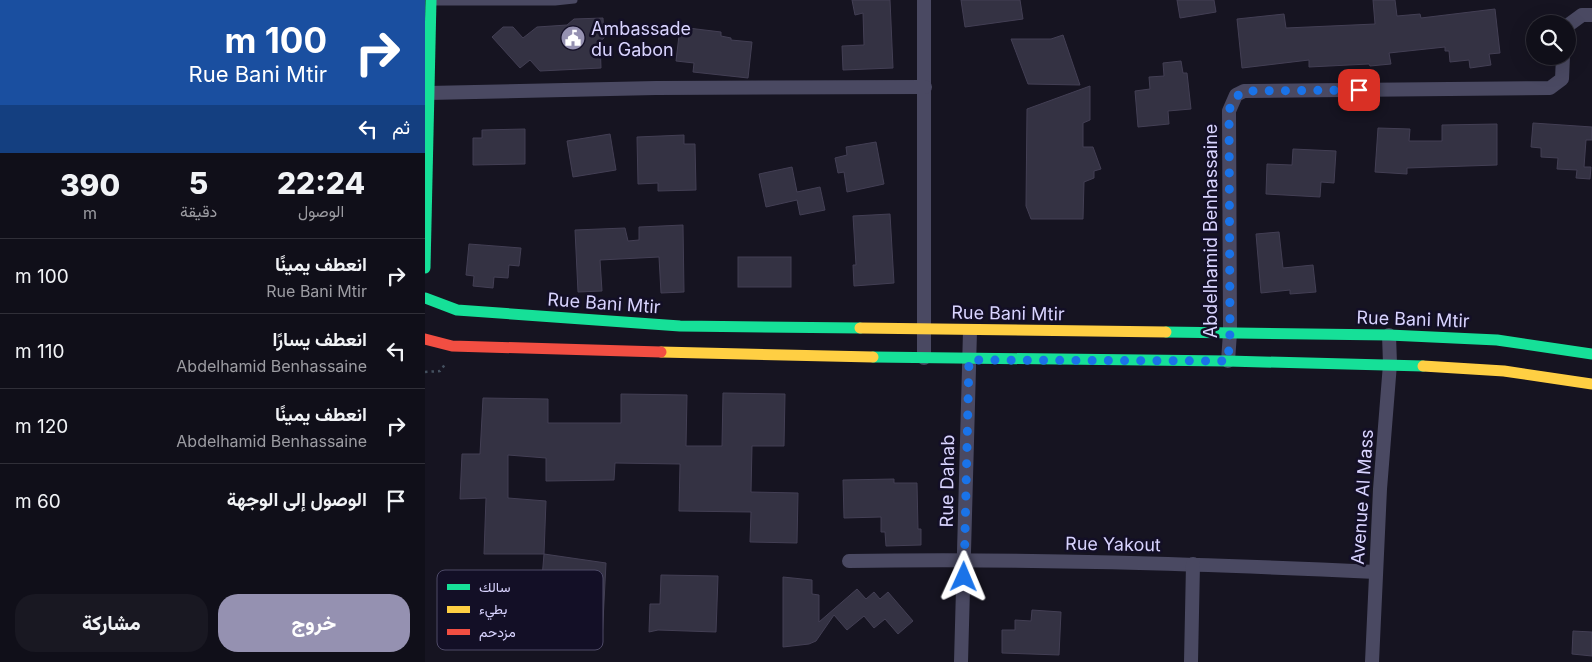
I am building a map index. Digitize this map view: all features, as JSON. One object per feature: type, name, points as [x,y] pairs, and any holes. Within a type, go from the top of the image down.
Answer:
[{"type":"street","points":[[924,0],[924,358]]},
{"type":"street","points":[[425,268],[431,1]]},
{"type":"street","points":[[1576,20],[1583,15],[1592,15]]},
{"type":"street","name":"Abdelhamid Benhassaine","points":[[1228,361],[1230,333],[1229,111],[1236,95],[1244,91],[1550,88],[1562,79],[1563,65]]},
{"type":"street","points":[[428,93],[656,88],[925,87]]},
{"type":"street","name":"Rue Bani Mtir","points":[[425,298],[457,310],[680,326],[1389,335],[1497,340],[1592,354]]},
{"type":"street","name":"Rue Dahab","points":[[961,662],[970,331]]},
{"type":"street","name":"Avenue Al Mass","points":[[1372,662],[1390,364],[1389,335]]},
{"type":"street","points":[[425,339],[452,346],[969,360],[1390,364],[1504,371],[1592,384]]},
{"type":"street","name":"Rue Yakout","points":[[849,561],[964,560],[1193,564],[1376,572]]},
{"type":"street","points":[[1191,662],[1193,564]]},
{"type":"lane","points":[[431,1],[555,2],[574,0]]},
{"type":"path","points":[[425,372],[440,371],[444,364],[450,361],[452,346]]},
{"type":"building","points":[[852,0],[890,0],[893,68],[843,70],[842,46],[864,45],[863,13],[855,15]]},
{"type":"building","points":[[961,0],[1020,0],[1023,19],[965,27]]},
{"type":"building","points":[[1177,0],[1214,0],[1216,12],[1180,18]]},
{"type":"building","points":[[1373,0],[1395,0],[1397,16],[1420,14],[1421,18],[1495,9],[1500,53],[1489,54],[1491,65],[1470,68],[1469,60],[1450,62],[1449,51],[1445,51],[1445,47],[1389,53],[1391,64],[1309,67],[1309,60],[1242,68],[1237,19],[1284,14],[1286,28],[1375,24]]},
{"type":"building","points":[[603,18],[604,38],[600,41],[601,68],[540,71],[530,60],[520,68],[492,37],[503,27],[513,27],[523,38],[537,27],[567,25],[574,19]]},
{"type":"building","points":[[680,27],[721,32],[721,36],[731,38],[731,40],[752,42],[748,78],[693,72],[694,63],[676,61]]},
{"type":"building","points":[[1063,35],[1080,85],[1028,84],[1011,39],[1051,39]]},
{"type":"building","points":[[1181,61],[1183,73],[1187,73],[1191,109],[1168,111],[1169,124],[1138,127],[1135,91],[1150,89],[1149,77],[1164,76],[1163,63]]},
{"type":"building","points":[[1090,86],[1090,120],[1083,123],[1083,147],[1093,147],[1101,169],[1094,171],[1094,178],[1084,182],[1083,219],[1031,219],[1026,206],[1027,109]]},
{"type":"building","points":[[1533,123],[1592,127],[1592,140],[1586,140],[1584,167],[1591,167],[1590,179],[1576,178],[1577,170],[1557,169],[1558,158],[1541,157],[1541,148],[1531,147]]},
{"type":"building","points":[[1497,124],[1497,165],[1407,168],[1407,174],[1375,172],[1378,128],[1410,129],[1409,141],[1442,141],[1442,125]]},
{"type":"building","points":[[525,129],[525,164],[473,165],[473,138],[482,138],[482,130]]},
{"type":"building","points":[[610,134],[616,170],[573,177],[567,141]]},
{"type":"building","points":[[684,135],[684,144],[695,144],[696,190],[658,191],[658,183],[638,184],[637,137]]},
{"type":"building","points":[[876,142],[884,184],[847,192],[844,172],[838,173],[835,158],[847,155],[846,147]]},
{"type":"building","points":[[1293,149],[1336,151],[1334,183],[1321,182],[1320,197],[1266,194],[1267,164],[1292,165]]},
{"type":"building","points":[[792,167],[797,192],[820,187],[825,210],[800,215],[797,200],[766,207],[759,174]]},
{"type":"building","points":[[890,214],[894,283],[854,286],[853,265],[856,265],[853,216]]},
{"type":"building","points":[[683,225],[684,292],[661,293],[659,257],[600,260],[602,291],[578,292],[575,230],[625,228],[628,241],[639,240],[639,227]]},
{"type":"building","points":[[1279,232],[1283,268],[1313,265],[1316,292],[1290,294],[1290,290],[1261,293],[1256,234]]},
{"type":"building","points":[[469,244],[521,248],[519,266],[509,265],[508,278],[494,277],[493,288],[473,286],[474,276],[466,275]]},
{"type":"building","points":[[738,257],[791,257],[791,287],[738,287]]},
{"type":"building","points":[[723,393],[785,394],[784,446],[752,446],[751,492],[798,493],[797,543],[750,542],[751,512],[679,511],[680,464],[615,463],[614,480],[546,481],[546,458],[508,455],[508,498],[546,501],[544,554],[484,554],[486,498],[460,499],[462,454],[480,454],[483,398],[548,399],[548,423],[621,423],[621,394],[687,395],[686,446],[722,446]]},
{"type":"building","points":[[894,479],[894,483],[917,483],[918,529],[921,529],[921,545],[886,546],[885,532],[881,532],[881,517],[844,518],[843,480]]},
{"type":"building","points":[[544,554],[606,563],[603,622],[603,570],[543,570]]},
{"type":"building","points":[[661,575],[718,576],[716,632],[658,630],[649,632],[650,604],[660,604]]},
{"type":"building","points":[[783,577],[812,580],[812,594],[819,595],[819,622],[857,589],[866,599],[874,592],[880,599],[888,592],[913,621],[898,634],[885,619],[874,628],[864,616],[847,630],[834,615],[816,641],[809,644],[783,647]]},
{"type":"building","points":[[1032,610],[1061,612],[1059,655],[1002,653],[1002,630],[1015,630],[1015,620],[1031,621]]},
{"type":"building","points":[[1573,631],[1592,632],[1592,656],[1572,654]]},
{"type":"traffic: fast","points":[[425,268],[431,0]]},
{"type":"traffic: fast","points":[[425,298],[457,310],[680,326],[860,328]]},
{"type":"traffic: fast","points":[[1166,332],[1389,335],[1497,340],[1592,354]]},
{"type":"traffic: fast","points":[[873,357],[1228,361],[1423,366]]},
{"type":"traffic: slow","points":[[860,328],[1166,332]]},
{"type":"traffic: slow","points":[[661,352],[873,357]]},
{"type":"traffic: slow","points":[[1423,366],[1504,371],[1592,384]]},
{"type":"traffic: jam","points":[[425,339],[452,346],[661,352]]},
{"type":"place","name":"Ambassade du Gabon","points":[[573,38]]},
{"type":"route","points":[[964,577],[965,463],[969,360],[1228,361],[1230,333],[1229,111],[1233,99],[1244,91],[1359,90]]}]
